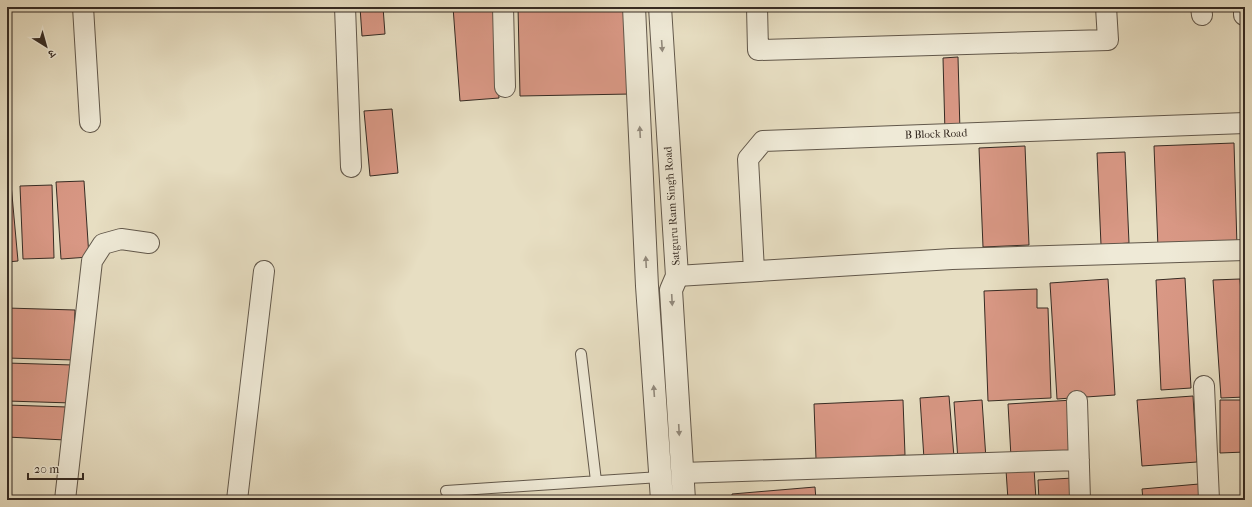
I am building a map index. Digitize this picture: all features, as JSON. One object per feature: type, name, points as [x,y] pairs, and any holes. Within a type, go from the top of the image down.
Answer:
[{"type":"street","points":[[83,7],[90,122]]},
{"type":"street","points":[[345,7],[351,167]]},
{"type":"street","points":[[503,7],[506,87]]},
{"type":"street","points":[[634,7],[647,286],[662,500]]},
{"type":"street","name":"Satguru Ram Singh Road","points":[[660,7],[677,276],[671,290],[684,500]]},
{"type":"street","points":[[757,7],[758,50],[1108,40],[1106,7]]},
{"type":"street","name":"B Block Road","points":[[754,271],[748,158],[763,141],[1245,123]]},
{"type":"street","points":[[65,500],[92,261],[102,244],[120,239],[149,243]]},
{"type":"street","points":[[677,276],[952,259],[1245,250]]},
{"type":"street","points":[[237,500],[264,271]]},
{"type":"street","points":[[1204,386],[1209,500]]},
{"type":"street","points":[[1077,401],[1080,500]]},
{"type":"street","points":[[682,473],[1079,460]]},
{"type":"lane","points":[[581,354],[596,482]]},
{"type":"lane","points":[[446,491],[660,477]]},
{"type":"building","points":[[360,7],[383,7],[385,34],[362,36]]},
{"type":"building","points":[[453,7],[493,7],[499,98],[460,101]]},
{"type":"building","points":[[518,7],[629,7],[631,94],[520,96]]},
{"type":"building","points":[[958,57],[960,132],[945,133],[943,58]]},
{"type":"building","points":[[392,109],[398,173],[370,176],[364,111]]},
{"type":"building","points":[[1234,143],[1237,246],[1158,248],[1154,146]]},
{"type":"building","points":[[1025,146],[1029,245],[983,247],[979,148]]},
{"type":"building","points":[[1125,152],[1129,243],[1101,245],[1097,153]]},
{"type":"building","points":[[84,181],[89,257],[61,259],[56,182]]},
{"type":"building","points":[[7,184],[11,184],[18,261],[7,262]]},
{"type":"building","points":[[52,185],[54,258],[23,259],[20,186]]},
{"type":"building","points":[[1185,278],[1191,388],[1161,390],[1156,280]]},
{"type":"building","points":[[1108,279],[1115,395],[1057,399],[1050,283]]},
{"type":"building","points":[[1240,279],[1245,348],[1245,397],[1221,398],[1213,280]]},
{"type":"building","points":[[1037,289],[1037,308],[1048,308],[1051,398],[988,401],[984,291]]},
{"type":"building","points":[[7,308],[75,310],[73,360],[7,358]]},
{"type":"building","points":[[7,363],[73,365],[72,403],[7,401]]},
{"type":"building","points":[[949,396],[954,457],[924,459],[920,398]]},
{"type":"building","points":[[1193,396],[1197,462],[1142,466],[1137,400]]},
{"type":"building","points":[[903,400],[905,455],[816,459],[814,404]]},
{"type":"building","points":[[982,400],[986,459],[958,461],[954,402]]},
{"type":"building","points":[[1073,400],[1076,453],[1011,457],[1008,404]]},
{"type":"building","points":[[1220,400],[1245,400],[1245,452],[1220,453]]},
{"type":"building","points":[[7,405],[67,407],[65,440],[7,437]]},
{"type":"building","points":[[1034,468],[1036,500],[1008,500],[1006,470]]},
{"type":"building","points":[[1073,478],[1074,500],[1039,500],[1038,480]]},
{"type":"building","points":[[1199,484],[1200,500],[1143,500],[1142,489]]},
{"type":"building","points":[[815,487],[816,500],[732,500],[732,494]]}]
